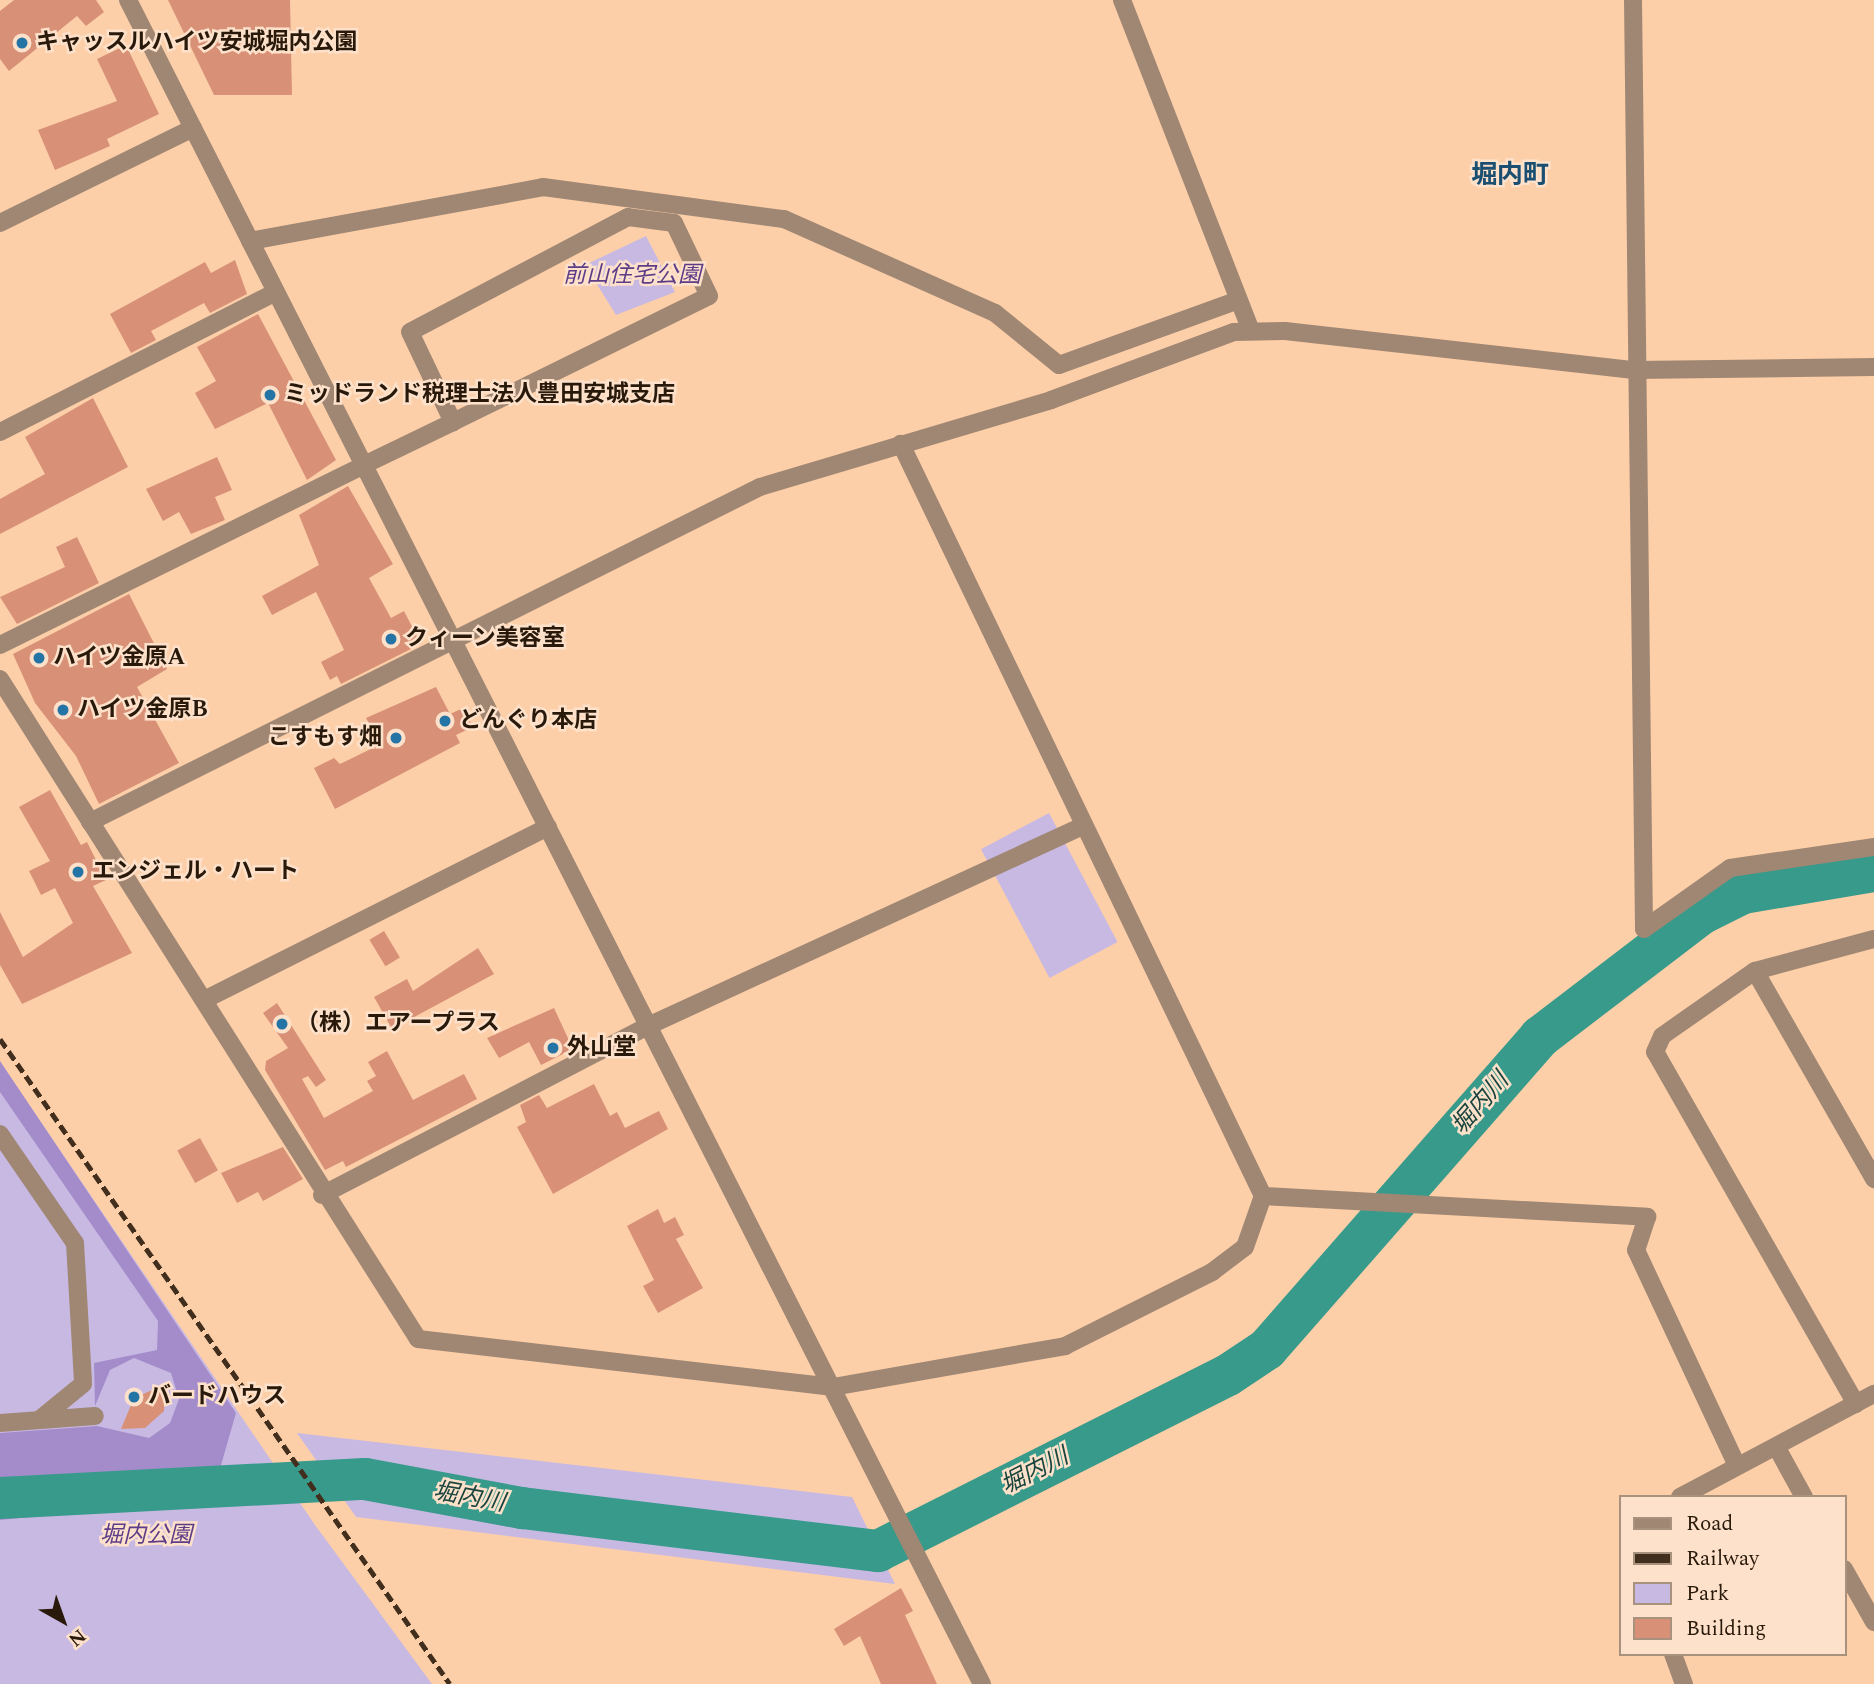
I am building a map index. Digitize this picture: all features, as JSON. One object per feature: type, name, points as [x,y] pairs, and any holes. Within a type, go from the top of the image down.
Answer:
[{"type":"street","points":[[128,0],[366,464],[982,1684]]},
{"type":"street","points":[[1122,0],[1251,331]]},
{"type":"street","points":[[1633,0],[1634,370],[1644,929],[1730,868],[1874,847]]},
{"type":"street","points":[[0,223],[193,128]]},
{"type":"street","points":[[250,241],[543,187],[785,219],[995,313],[1059,365],[1239,300]]},
{"type":"street","points":[[0,645],[709,296],[674,223],[628,217],[410,332],[453,422]]},
{"type":"street","points":[[0,432],[276,292]]},
{"type":"street","points":[[90,822],[760,486],[901,444],[1251,331],[1634,370],[1874,367]]},
{"type":"street","points":[[0,679],[204,1000],[322,1195],[418,1339],[833,1387],[1065,1346],[1245,1247],[1263,1196],[1081,827],[901,444]]},
{"type":"street","points":[[204,1000],[548,827]]},
{"type":"street","points":[[322,1195],[648,1026],[1081,827]]},
{"type":"street","points":[[1856,1404],[1655,1052],[1662,1036],[1755,971],[1874,939]]},
{"type":"street","points":[[1755,971],[1874,1179]]},
{"type":"street","points":[[0,1134],[75,1243],[83,1382],[39,1420]]},
{"type":"street","points":[[1263,1196],[1647,1217],[1636,1250],[1736,1463]]},
{"type":"street","points":[[1683,1495],[1736,1463],[1777,1448],[1874,1394]]},
{"type":"street","points":[[0,1423],[95,1416]]},
{"type":"street","points":[[1777,1448],[1803,1495]]},
{"type":"street","points":[[1846,1573],[1874,1622]]},
{"type":"street","points":[[1674,1656],[1684,1684]]},
{"type":"green space","name":"前山住宅公園","points":[[646,236],[675,292],[616,315],[585,265]]},
{"type":"green space","points":[[1049,813],[1118,942],[1050,978],[981,849]]},
{"type":"green space","name":"堀内公園","points":[[0,1062],[315,1525],[432,1684],[0,1684]]},
{"type":"green space","points":[[297,1433],[852,1497],[895,1584],[356,1517]]},
{"type":"shaded area","points":[[0,1061],[236,1413],[211,1500],[0,1520],[0,1433],[97,1426],[149,1438],[170,1423],[179,1399],[171,1373],[134,1358],[110,1370],[95,1406],[94,1363],[157,1350],[158,1321],[0,1092]]},
{"type":"building","name":"キャッスルハイツ安城堀内公園","points":[[14,0],[96,0],[104,12],[86,26],[77,16],[9,71],[0,59],[0,11]]},
{"type":"building","points":[[168,0],[290,0],[292,95],[214,95]]},
{"type":"building","points":[[126,45],[159,114],[107,139],[110,146],[55,170],[38,130],[117,101],[97,59]]},
{"type":"building","points":[[235,260],[247,294],[210,313],[204,303],[151,331],[156,340],[131,353],[110,314],[205,262],[211,273]]},
{"type":"building","points":[[258,314],[336,460],[307,480],[268,403],[215,429],[195,393],[216,381],[197,347]]},
{"type":"building","points":[[93,398],[128,467],[0,534],[0,499],[45,474],[25,437]]},
{"type":"building","points":[[217,457],[232,490],[215,497],[225,520],[191,534],[179,512],[163,521],[146,489]]},
{"type":"building","points":[[348,486],[393,564],[369,578],[391,618],[404,611],[421,644],[341,684],[337,676],[330,680],[321,662],[344,650],[316,592],[272,615],[262,596],[319,565],[299,515]]},
{"type":"building","points":[[77,537],[99,583],[17,624],[0,597],[65,567],[56,547]]},
{"type":"building","points":[[129,594],[167,669],[137,687],[179,763],[99,804],[76,756],[35,703],[13,654]]},
{"type":"building","points":[[436,687],[450,714],[463,708],[473,727],[456,735],[460,743],[335,809],[314,768],[334,758],[340,764],[381,744],[366,718]]},
{"type":"building","points":[[50,790],[81,845],[87,842],[106,880],[93,886],[132,953],[22,1004],[0,965],[0,912],[23,957],[73,923],[55,888],[41,895],[29,871],[50,861],[19,807]]},
{"type":"building","points":[[384,931],[400,958],[385,966],[369,940]]},
{"type":"building","points":[[478,948],[494,974],[392,1029],[374,997],[407,979],[413,991]]},
{"type":"building","points":[[277,1003],[326,1080],[316,1087],[308,1076],[302,1079],[324,1118],[373,1091],[367,1081],[376,1076],[368,1062],[387,1051],[413,1100],[464,1074],[477,1099],[346,1167],[343,1161],[325,1170],[265,1070],[266,1061],[288,1048],[263,1013]]},
{"type":"building","points":[[554,1008],[573,1049],[541,1065],[529,1042],[499,1058],[487,1038]]},
{"type":"building","points":[[594,1084],[610,1116],[617,1112],[625,1128],[659,1111],[668,1129],[553,1194],[517,1127],[526,1122],[520,1105],[539,1095],[547,1108]]},
{"type":"building","points":[[200,1138],[218,1170],[195,1183],[177,1151]]},
{"type":"building","points":[[283,1147],[303,1179],[263,1201],[258,1192],[237,1203],[221,1173]]},
{"type":"building","points":[[658,1209],[664,1223],[675,1217],[684,1235],[676,1239],[703,1288],[658,1313],[643,1286],[654,1280],[627,1226]]},
{"type":"building","points":[[166,1384],[164,1411],[145,1428],[121,1429],[134,1398]]},
{"type":"building","points":[[901,1588],[913,1611],[905,1615],[937,1684],[881,1684],[860,1636],[844,1646],[834,1629]]},
{"type":"waterway","name":"堀内川","points":[[0,1498],[365,1479],[522,1508],[878,1551],[1228,1375],[1267,1349],[1540,1037],[1701,914],[1743,893],[1874,871]]},
{"type":"railway","points":[[0,1039],[450,1684]]},
{"type":"place","name":"キャッスルハイツ安城堀内公園","points":[[22,43]]},
{"type":"place","name":"ミッドランド税理士法人豊田安城支店","points":[[270,395]]},
{"type":"place","name":"クィーン美容室","points":[[391,639]]},
{"type":"place","name":"ハイツ金原A","points":[[39,658]]},
{"type":"place","name":"ハイツ金原B","points":[[63,710]]},
{"type":"place","name":"どんぐり本店","points":[[445,721]]},
{"type":"place","name":"こすもす畑","points":[[396,738]]},
{"type":"place","name":"エンジェル・ハート","points":[[78,872]]},
{"type":"place","name":"（株）エアープラス","points":[[282,1024]]},
{"type":"place","name":"外山堂","points":[[553,1048]]},
{"type":"place","name":"バードハウス","points":[[134,1397]]},
{"type":"district","name":"堀内町","points":[[1510,176]]}]
